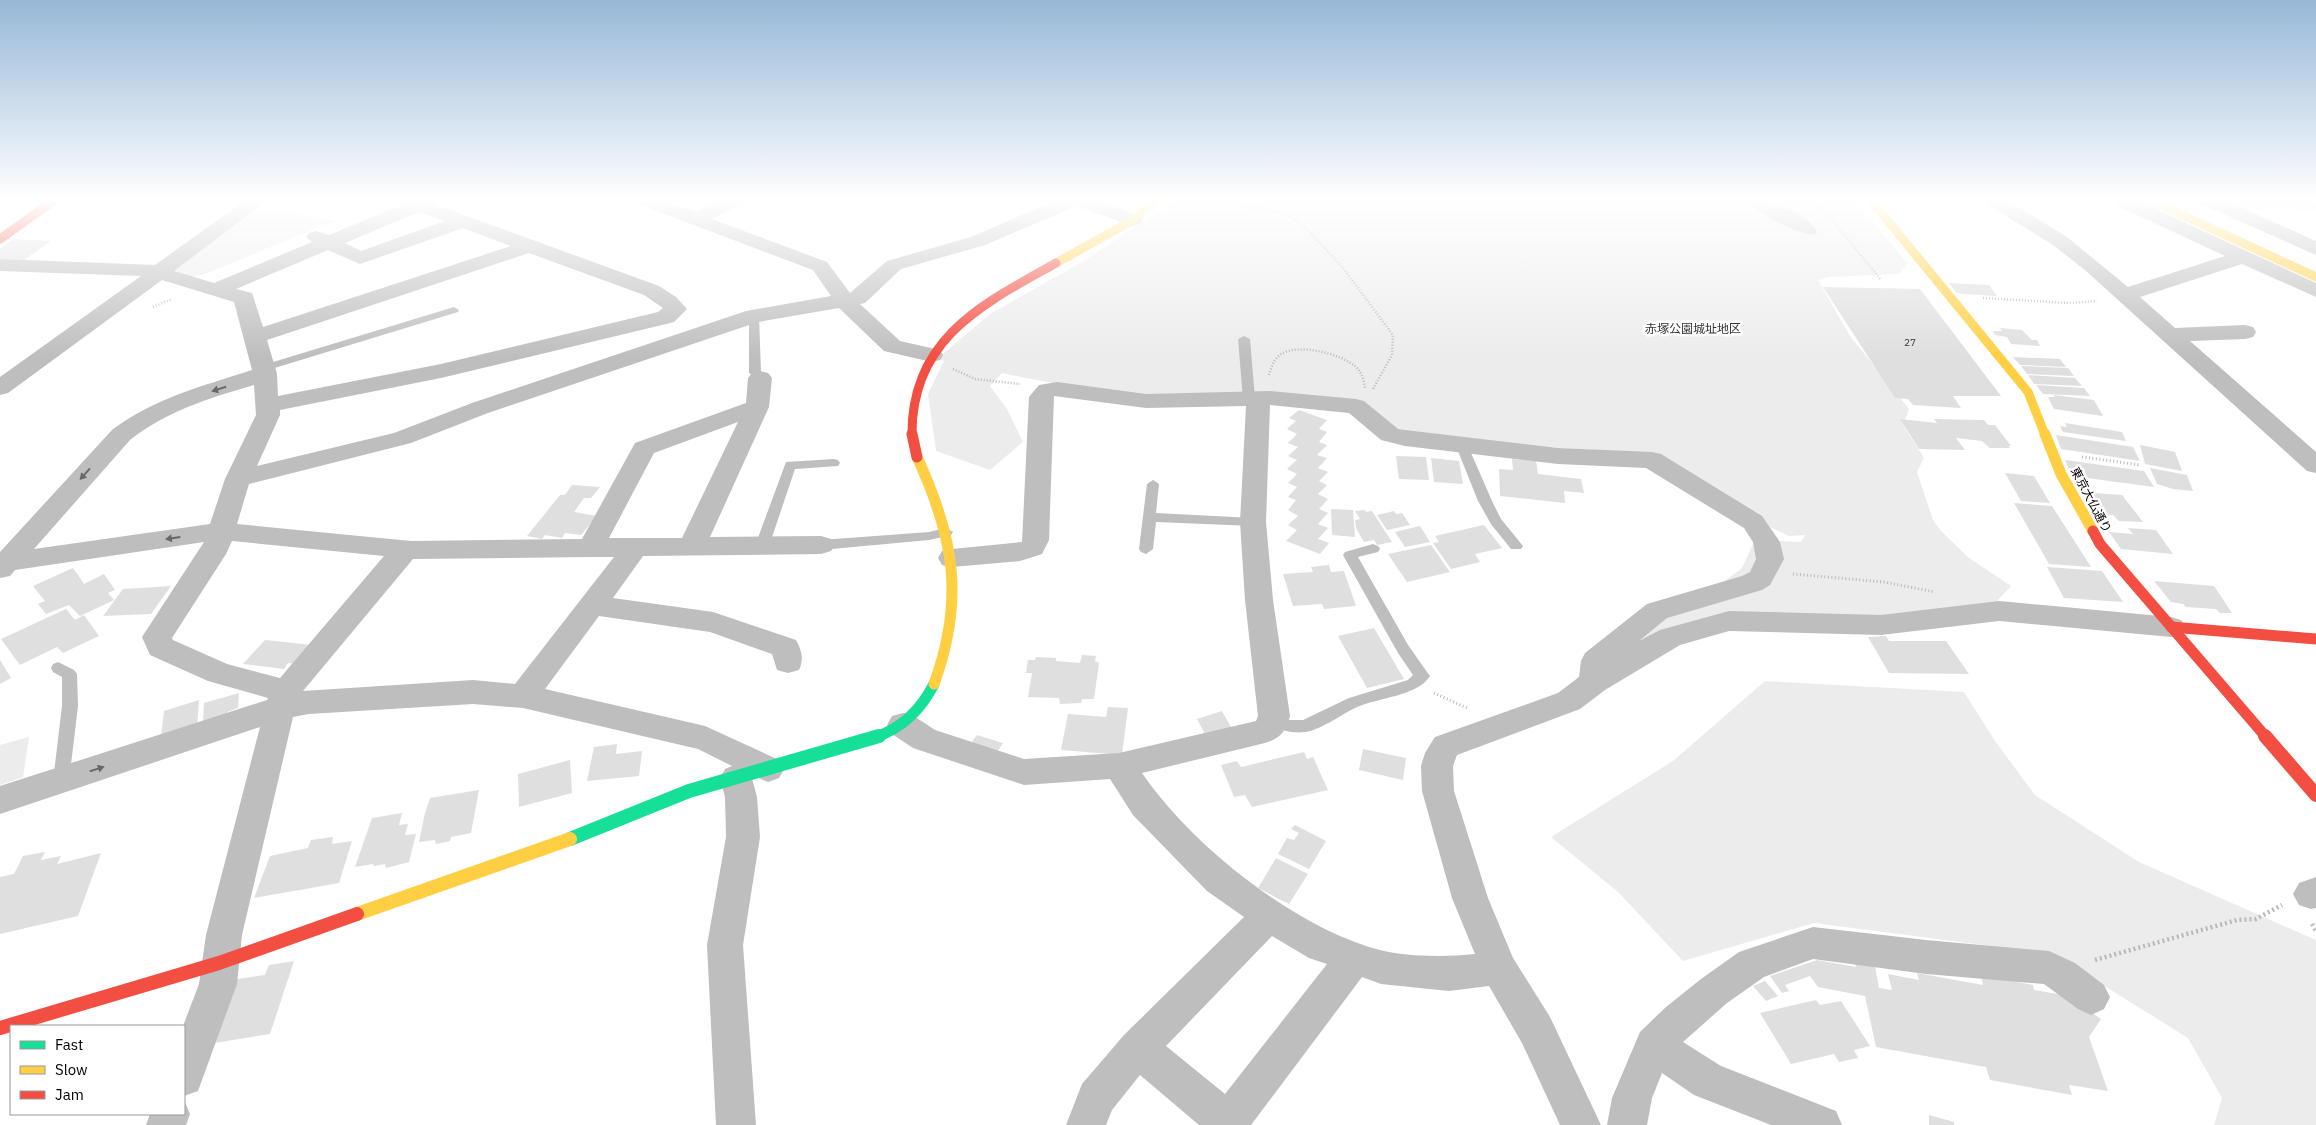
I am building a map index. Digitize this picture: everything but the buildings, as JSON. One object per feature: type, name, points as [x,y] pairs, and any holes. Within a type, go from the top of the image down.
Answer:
[{"type":"main road","points":[[10,1025],[219,963],[577,836],[688,791],[882,735],[903,725],[914,716],[932,690],[947,648],[955,606],[955,581],[946,532],[929,482],[914,449],[912,428],[916,388],[924,367],[939,345],[966,318],[985,303],[1077,252]]},
{"type":"main road","name":"東京大仏通り","points":[[1913,252],[2028,392],[2038,412],[2061,474],[2093,534],[2316,795]]},
{"type":"main road","points":[[2261,252],[2316,277]]},
{"type":"main road","points":[[2297,252],[2316,261]]},
{"type":"main road","points":[[2171,627],[2316,638]]},
{"type":"street","points":[[0,388],[187,252]]},
{"type":"street","points":[[192,283],[283,252]]},
{"type":"street","points":[[215,290],[294,252]]},
{"type":"street","points":[[346,252],[360,258],[378,252]]},
{"type":"street","points":[[255,337],[514,252]]},
{"type":"street","points":[[267,405],[441,371],[666,317],[676,309],[669,300],[647,288],[621,282],[545,252]]},
{"type":"street","points":[[782,252],[820,266],[846,301],[892,346],[932,355]]},
{"type":"street","points":[[238,479],[402,438],[480,408],[754,316],[857,298],[894,264],[940,252]]},
{"type":"street","points":[[2073,252],[2169,335],[2310,453]]},
{"type":"street","points":[[2231,252],[2316,291]]},
{"type":"street","points":[[2124,295],[2243,257]]},
{"type":"street","points":[[0,264],[138,269],[158,272],[244,298],[264,371],[268,415],[238,479],[216,548],[156,637],[160,647],[283,700],[309,702],[473,692],[523,696],[705,738],[752,773],[741,797],[744,837],[725,945],[736,1125]]},
{"type":"street","points":[[2169,335],[2245,332]]},
{"type":"street","points":[[0,372],[30,366]]},
{"type":"street","points":[[2,565],[121,435],[137,421],[156,410],[264,371]]},
{"type":"street","points":[[692,546],[757,406],[758,375]]},
{"type":"street","points":[[952,558],[1020,552],[1032,548],[1036,540],[1041,397],[1047,390],[1073,390],[1146,401],[1259,399],[1359,408],[1390,435],[1462,446],[1558,456],[1652,460],[1753,522],[1766,542],[1770,559],[1760,578],[1752,583],[1657,611],[1596,661],[1594,682]]},
{"type":"street","points":[[903,725],[924,739],[1024,772],[1119,766],[1265,731],[1271,727],[1273,721],[1266,647],[1259,600],[1253,522],[1259,399]]},
{"type":"street","points":[[590,548],[644,448],[757,406]]},
{"type":"street","points":[[2,565],[221,531],[406,549],[820,545]]},
{"type":"street","points":[[523,696],[636,547]]},
{"type":"street","points":[[185,1074],[218,984],[219,963],[224,935],[283,700],[406,549]]},
{"type":"street","points":[[592,605],[713,622],[786,648],[788,662]]},
{"type":"street","points":[[1581,1125],[1536,1030],[1499,968],[1470,898],[1438,791],[1437,766],[1441,753],[1446,746],[1502,724],[1570,701],[1594,682],[1670,637],[1729,621],[1881,625],[1999,611],[2171,627]]},
{"type":"street","points":[[0,800],[61,781],[283,700]]},
{"type":"street","points":[[1119,766],[1145,805],[1219,880],[1268,916],[1322,946],[1353,959],[1381,967],[1449,974],[1499,968]]},
{"type":"street","points":[[1086,1125],[1096,1098],[1138,1048],[1268,916]]},
{"type":"street","points":[[1627,1125],[1632,1098],[1654,1045],[1679,1020],[1714,991],[1752,964],[1813,943],[1926,957],[2049,968],[2062,975],[2091,998]]},
{"type":"street","points":[[1138,1048],[1228,1123],[1353,959]]},
{"type":"street","points":[[1654,1045],[1708,1081],[1822,1125]]},
{"type":"lane","points":[[264,371],[454,310]]},
{"type":"lane","points":[[754,316],[758,375]]},
{"type":"lane","points":[[1244,339],[1259,399]]},
{"type":"lane","points":[[1462,446],[1485,501],[1496,521],[1516,546]]},
{"type":"lane","points":[[762,546],[790,465],[834,463]]},
{"type":"lane","points":[[1146,549],[1153,484]]},
{"type":"lane","points":[[1149,517],[1253,522]]},
{"type":"lane","points":[[820,545],[929,536],[946,532]]},
{"type":"lane","points":[[1273,721],[1290,726],[1305,726],[1354,702],[1413,684],[1422,676],[1398,640],[1350,555],[1373,549]]},
{"type":"lane","points":[[58,668],[69,674],[70,706],[61,781]]},
{"type":"path","points":[[1327,252],[1343,268],[1393,335],[1392,355],[1359,408]]},
{"type":"path","points":[[1858,252],[1881,280]]},
{"type":"path","points":[[2014,300],[2068,303],[2093,301]]},
{"type":"path","points":[[1259,399],[1267,385],[1275,359],[1283,353],[1307,351],[1329,354],[1346,360],[1361,370],[1366,378],[1359,408]]},
{"type":"path","points":[[976,379],[1025,385],[1047,390]]},
{"type":"path","points":[[2080,456],[2141,465]]},
{"type":"path","points":[[1770,559],[1788,573],[1884,582],[1943,594]]},
{"type":"path","points":[[1413,684],[1502,724]]},
{"type":"path","points":[[2087,962],[2237,920],[2256,919],[2294,899],[2314,893]]},
{"type":"green space","points":[[197,252],[260,252],[205,274],[191,277],[172,270]]},
{"type":"green space","name":"赤塚公園城址地区","points":[[1098,252],[1897,252],[1907,263],[1899,274],[1828,277],[1818,280],[1850,336],[1909,409],[1903,425],[1924,458],[1917,472],[1933,520],[1941,531],[1969,558],[2011,586],[1985,614],[1725,621],[1676,639],[1612,645],[1721,584],[1742,568],[1755,540],[1801,542],[1805,535],[1789,536],[1757,521],[1652,453],[1544,447],[1397,431],[1369,408],[1138,394],[1092,389],[1002,373],[990,386],[1007,409],[1023,442],[990,470],[936,451],[928,394],[944,361],[937,359],[990,314]]},
{"type":"green space","points":[[1765,681],[1964,692],[1995,741],[2035,795],[2139,862],[2316,940],[2316,1125],[2214,1125],[2222,1098],[2188,1038],[2053,954],[1814,923],[1683,961],[1618,892],[1551,837],[1673,761]]},
{"type":"green space","points":[[29,737],[23,777],[0,785],[0,745]]},
{"type":"traffic: fast","points":[[570,839],[689,791],[882,735],[913,715],[926,700],[934,684]]},
{"type":"traffic: slow","points":[[1056,263],[1077,252]]},
{"type":"traffic: slow","points":[[1913,252],[2028,392],[2061,474],[2093,531]]},
{"type":"traffic: slow","points":[[2261,252],[2316,277]]},
{"type":"traffic: slow","points":[[917,457],[939,509],[946,534],[953,584],[949,634],[934,684]]},
{"type":"traffic: slow","points":[[357,914],[570,839]]},
{"type":"traffic: jam","points":[[917,457],[912,434],[912,412],[917,390],[925,370],[937,350],[967,316],[985,303],[1056,263]]},
{"type":"traffic: jam","points":[[2093,531],[2100,544],[2316,795]]},
{"type":"traffic: jam","points":[[2171,627],[2316,639]]},
{"type":"traffic: jam","points":[[10,1025],[219,963],[357,914]]},
{"type":"traffic: jam","points":[[0,1028],[10,1025]]}]
